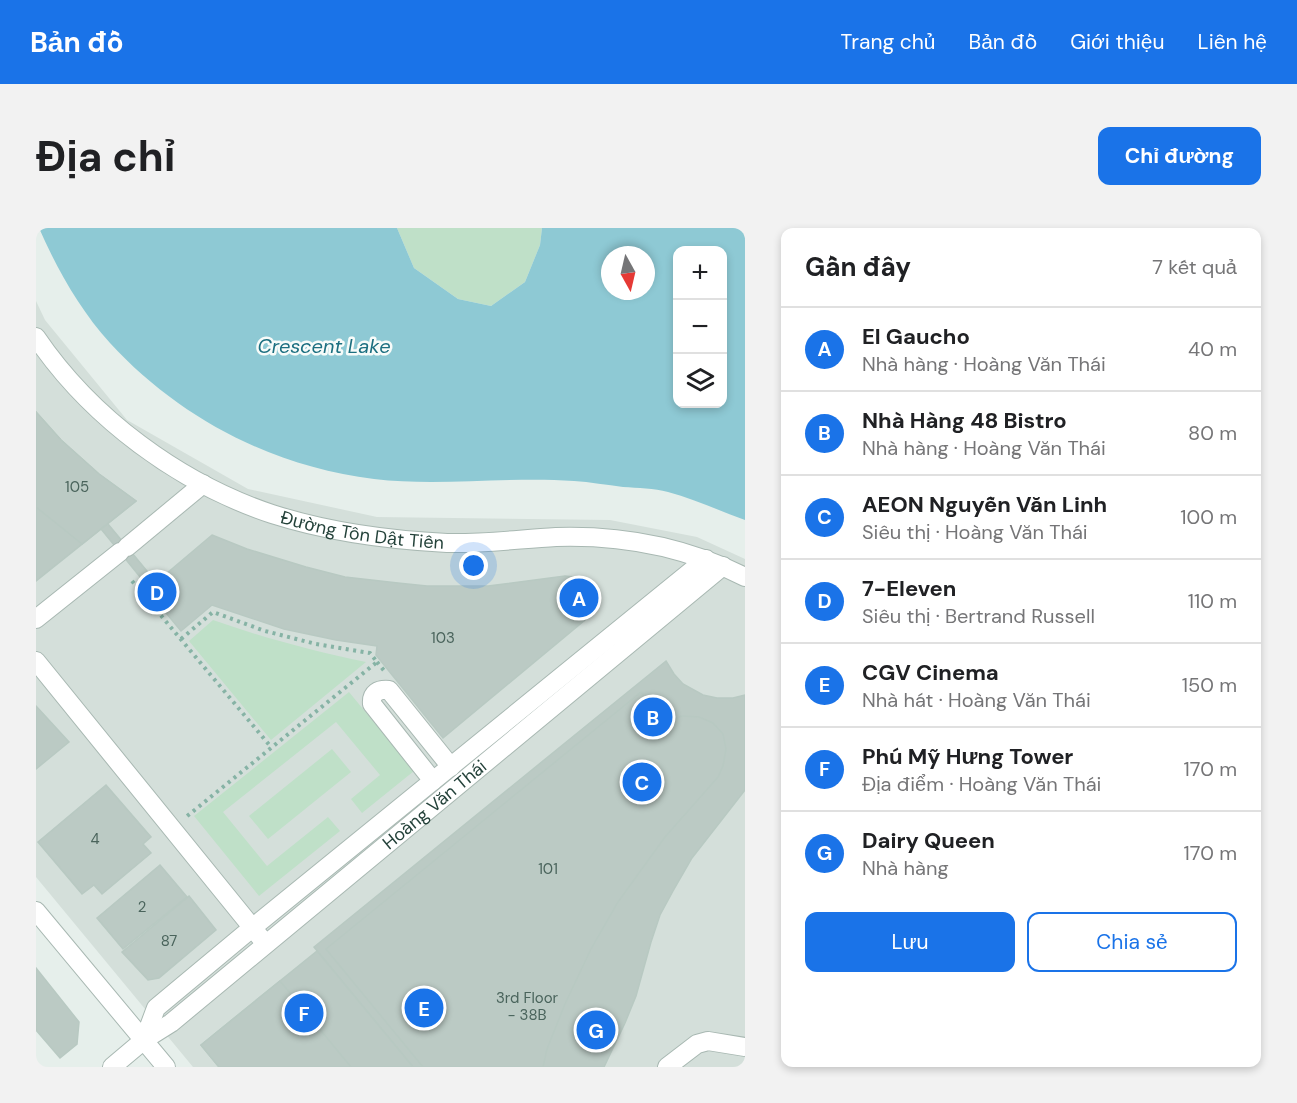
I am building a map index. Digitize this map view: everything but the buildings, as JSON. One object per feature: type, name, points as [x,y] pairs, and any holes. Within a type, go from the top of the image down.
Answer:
[{"type":"street","name":"Đường Tôn Dật Tiên","points":[[36,337],[81,392],[122,430],[203,484],[272,514],[331,530],[448,543],[557,537],[640,542],[706,559],[745,577]]},
{"type":"street","points":[[36,619],[203,484]]},
{"type":"street","name":"Hoàng Văn Thái","points":[[144,1040],[156,1008],[706,559]]},
{"type":"street","name":"Hoàng Văn Thái","points":[[112,1067],[144,1040],[171,1023],[723,566]]},
{"type":"street","points":[[36,661],[265,943]]},
{"type":"street","points":[[434,781],[372,704],[372,698],[376,692],[382,689],[389,690],[451,767]]},
{"type":"street","points":[[364,837],[376,852]]},
{"type":"street","points":[[36,911],[166,1067]]},
{"type":"street","points":[[667,1067],[697,1044],[708,1041],[745,1047]]},
{"type":"path","points":[[132,581],[270,747]]},
{"type":"path","points":[[181,639],[213,612],[265,631],[316,644],[370,653],[377,662],[186,817]]},
{"type":"shaded area","points":[[36,301],[45,320],[127,420],[248,489],[377,517],[610,520],[697,537],[745,559],[745,1062],[739,1067],[193,1067],[36,877]]},
{"type":"green space","points":[[397,228],[542,228],[540,245],[525,282],[491,306],[458,299],[414,268]]},
{"type":"green space","points":[[213,620],[289,644],[366,662],[271,740],[189,641]]},
{"type":"green space","points":[[349,692],[414,771],[362,813],[351,799],[380,775],[336,722],[223,812],[267,866],[328,817],[340,831],[259,896],[194,816]]},
{"type":"green space","points":[[332,749],[351,772],[268,839],[249,816]]},
{"type":"water","name":"Crescent Lake","points":[[39,228],[397,228],[414,268],[458,299],[491,306],[525,282],[540,245],[542,228],[745,228],[745,520],[687,498],[657,490],[580,481],[399,481],[336,473],[300,463],[230,435],[197,416],[166,394],[110,343],[89,317],[61,274]]},
{"type":"place","name":"7-Eleven","points":[[157,592]]},
{"type":"place","name":"El Gaucho","points":[[579,598]]},
{"type":"place","name":"Nhà Hàng 48 Bistro","points":[[653,717]]},
{"type":"place","name":"AEON Nguyễn Văn Linh","points":[[642,782]]},
{"type":"place","name":"CGV Cinema","points":[[424,1008]]},
{"type":"place","name":"Phú Mỹ Hưng Tower","points":[[304,1013]]},
{"type":"place","name":"Dairy Queen","points":[[596,1030]]}]
